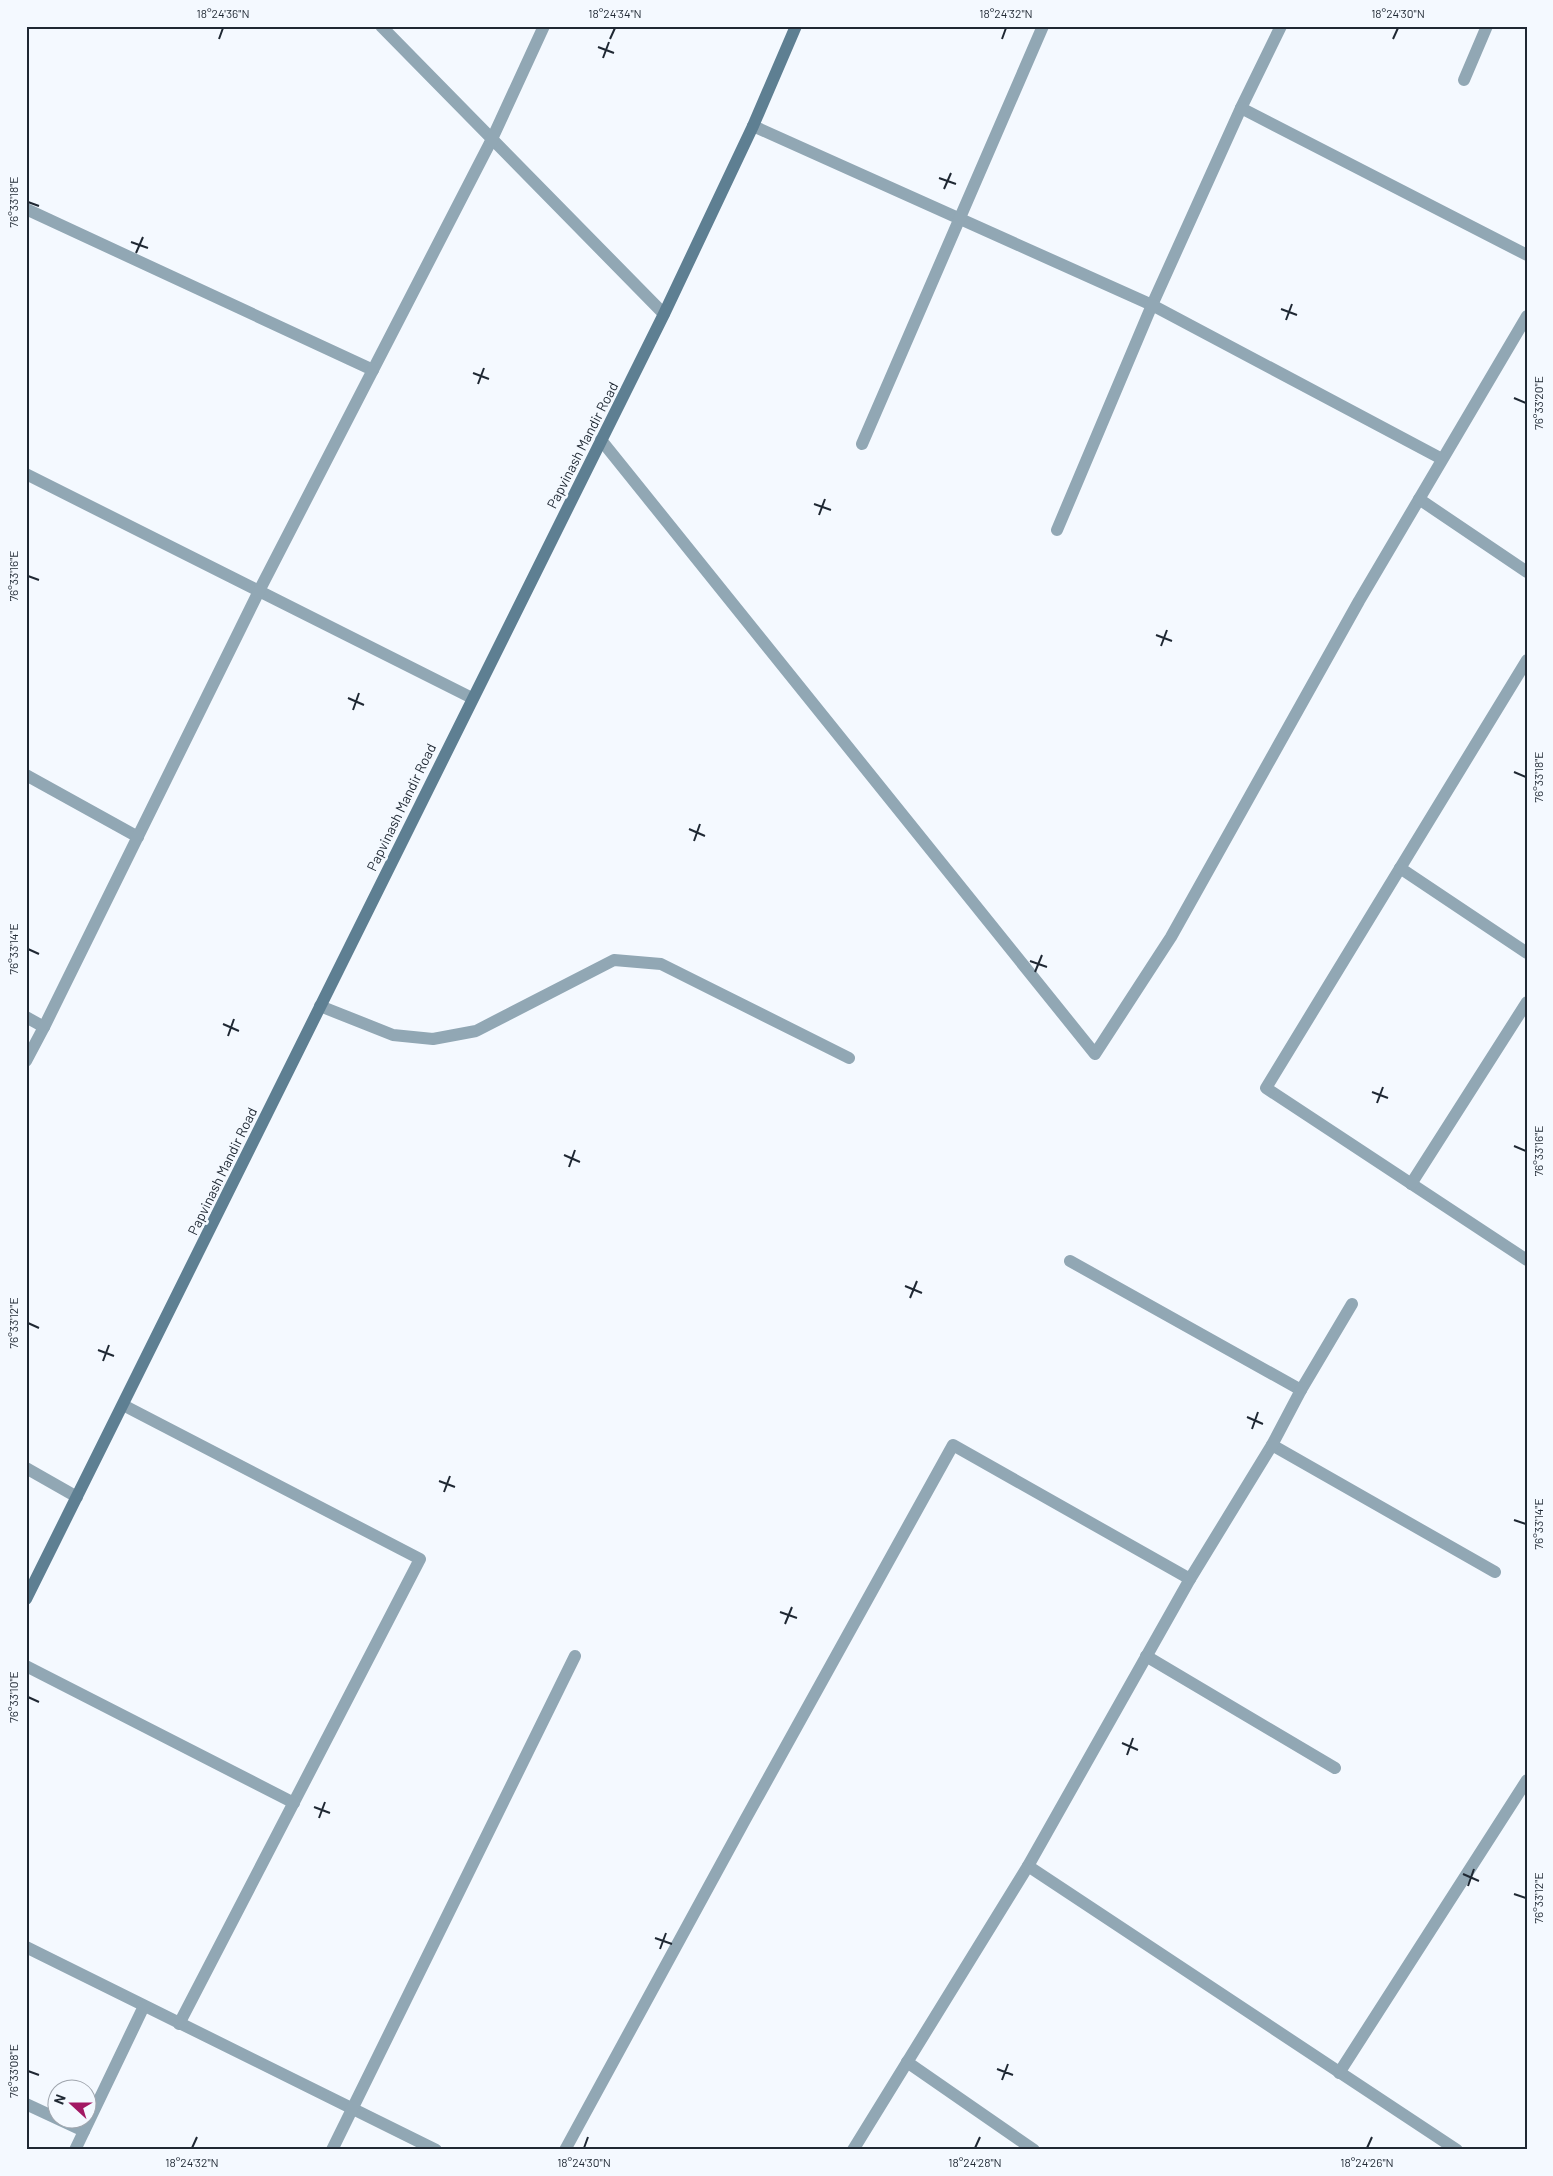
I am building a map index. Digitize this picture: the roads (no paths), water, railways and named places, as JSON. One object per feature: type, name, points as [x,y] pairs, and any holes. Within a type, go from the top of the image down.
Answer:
[{"type":"street","points":[[381,26],[664,314]]},
{"type":"street","points":[[26,1061],[259,591],[492,139],[544,26]]},
{"type":"street","name":"Papvinash Mandir Road","points":[[26,1599],[664,314],[753,126],[796,26]]},
{"type":"street","points":[[862,444],[1043,26]]},
{"type":"street","points":[[1056,530],[1152,305],[1241,108],[1281,26]]},
{"type":"street","points":[[1464,80],[1487,26]]},
{"type":"street","points":[[1241,108],[1527,255]]},
{"type":"street","points":[[753,126],[1152,305],[1442,459]]},
{"type":"street","points":[[26,209],[373,370]]},
{"type":"street","points":[[601,440],[1095,1054],[1170,936],[1359,601],[1527,316]]},
{"type":"street","points":[[26,474],[472,698]]},
{"type":"street","points":[[1419,500],[1527,572]]},
{"type":"street","points":[[1527,660],[1266,1088],[1527,1260]]},
{"type":"street","points":[[26,775],[138,838]]},
{"type":"street","points":[[1400,868],[1527,953]]},
{"type":"street","points":[[320,1006],[393,1034],[433,1039],[476,1031],[614,960],[661,964],[849,1058]]},
{"type":"street","points":[[1411,1184],[1527,1002]]},
{"type":"street","points":[[26,1017],[44,1028]]},
{"type":"street","points":[[1070,1261],[1301,1390]]},
{"type":"street","points":[[852,2150],[1028,1866],[1190,1579],[1272,1445],[1301,1390],[1352,1304]]},
{"type":"street","points":[[123,1404],[420,1560],[179,2024]]},
{"type":"street","points":[[566,2150],[750,1811],[953,1444],[1190,1579]]},
{"type":"street","points":[[1272,1445],[1496,1572]]},
{"type":"street","points":[[26,1468],[77,1497]]},
{"type":"street","points":[[332,2150],[575,1656]]},
{"type":"street","points":[[1146,1656],[1335,1768]]},
{"type":"street","points":[[26,1666],[294,1803]]},
{"type":"street","points":[[1339,2073],[1527,1780]]},
{"type":"street","points":[[1028,1866],[1457,2150]]},
{"type":"street","points":[[26,1947],[436,2150]]},
{"type":"street","points":[[75,2150],[144,2006]]},
{"type":"street","points":[[907,2062],[1034,2150]]},
{"type":"street","points":[[26,2104],[84,2130]]}]
